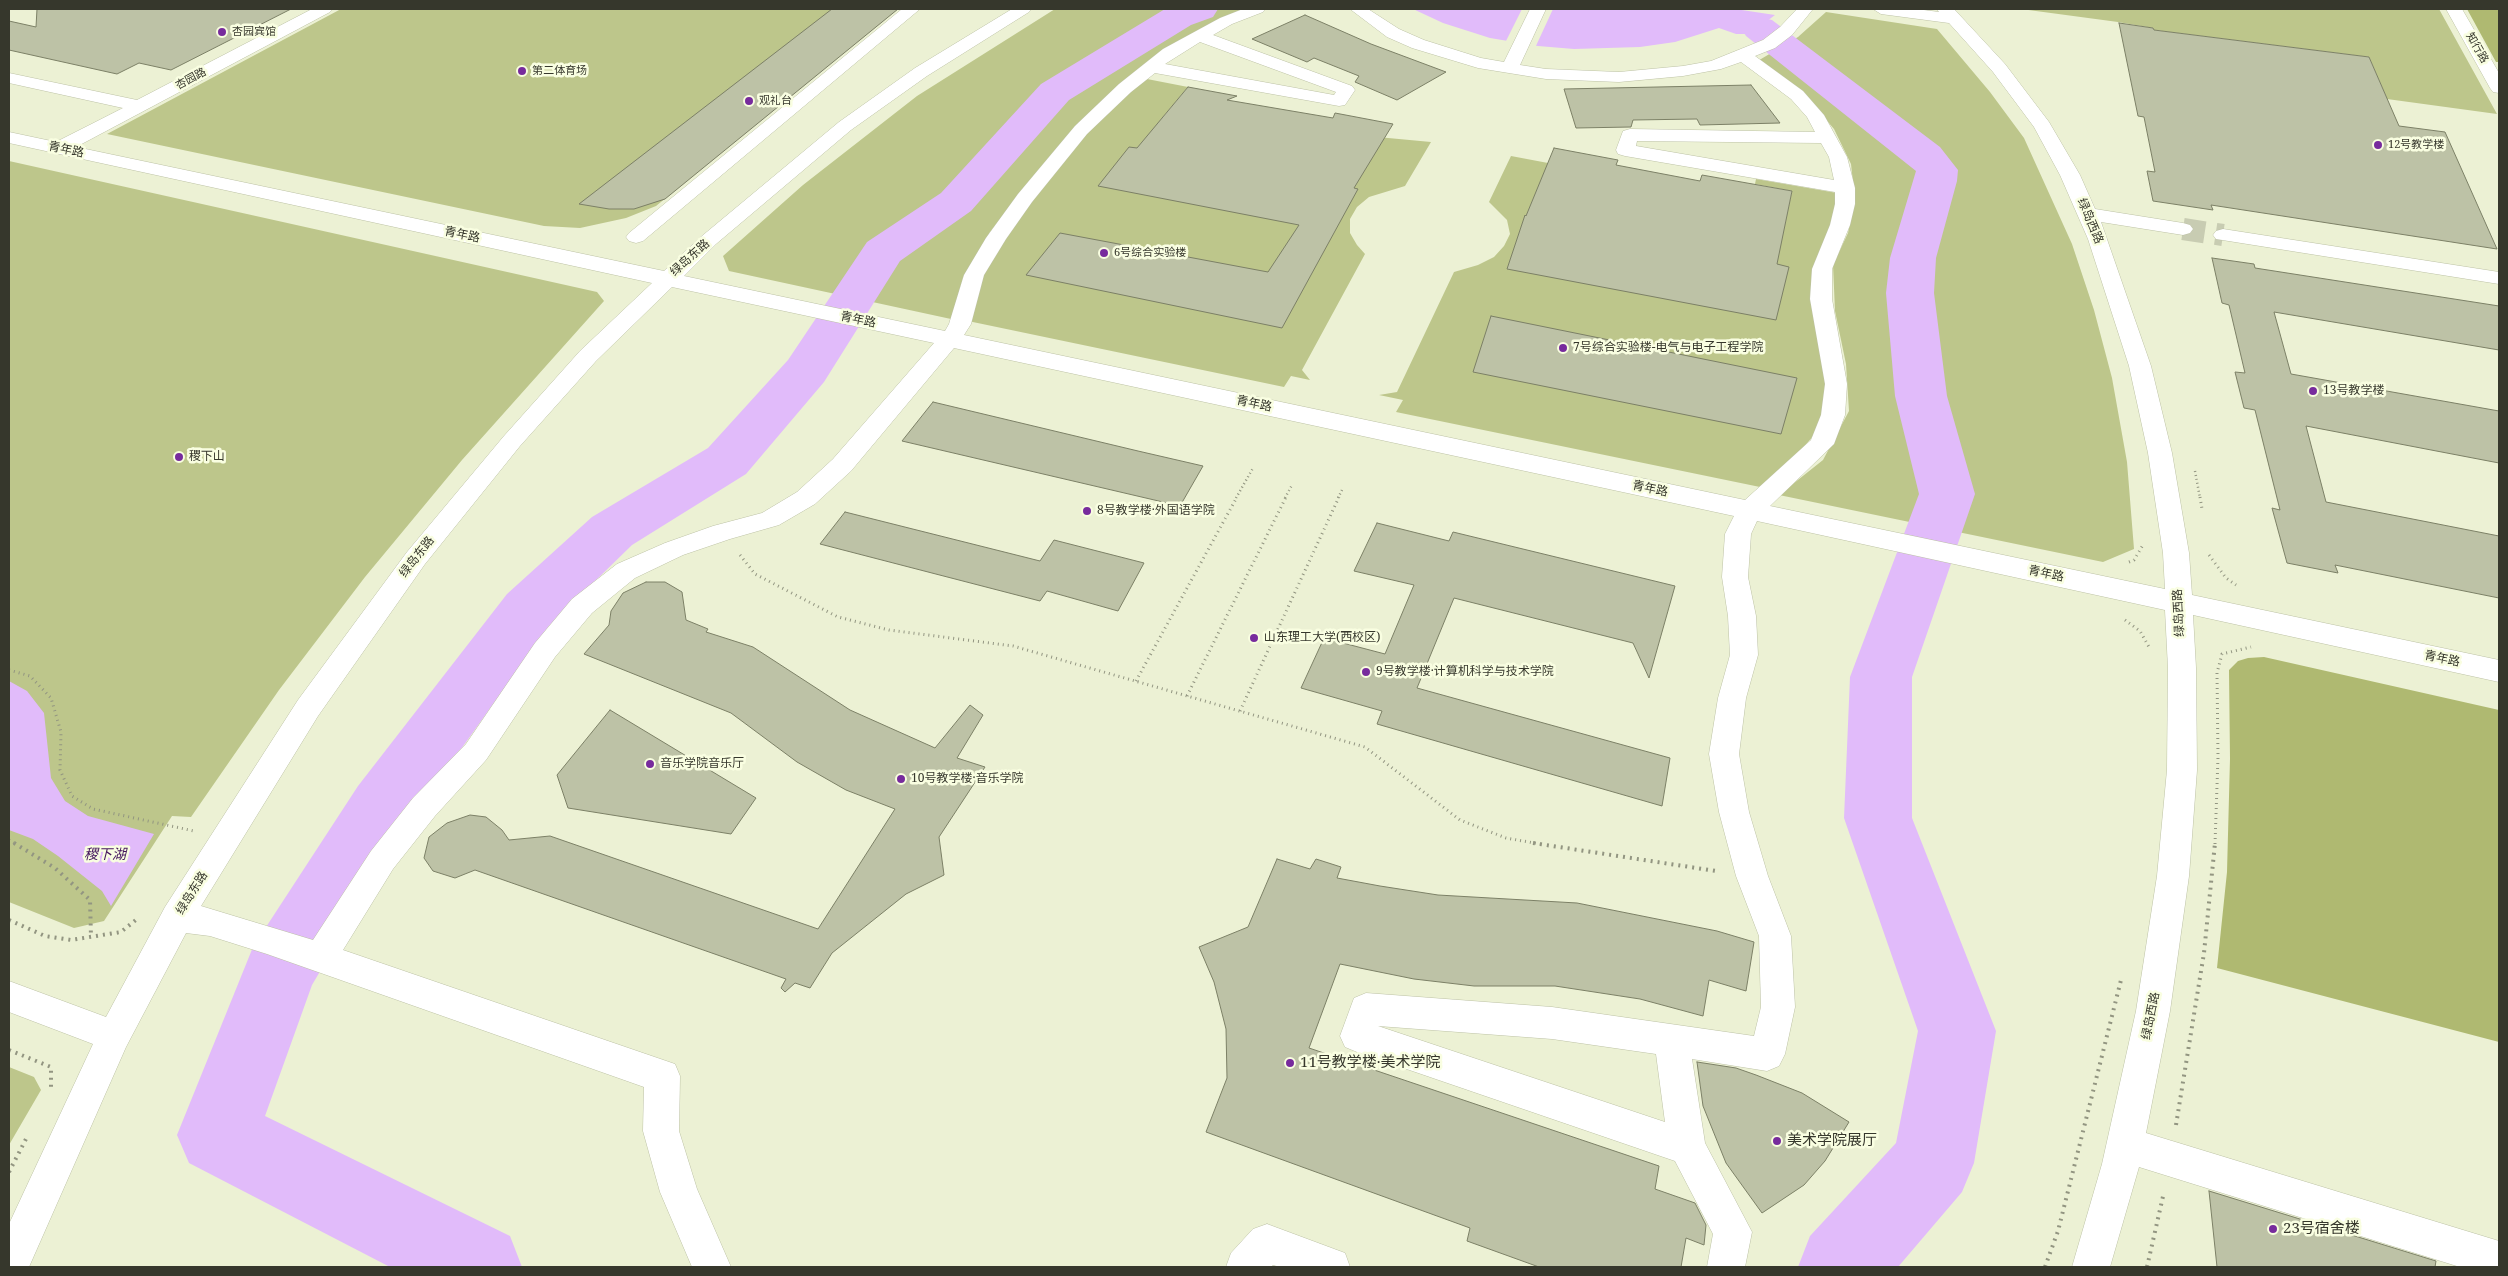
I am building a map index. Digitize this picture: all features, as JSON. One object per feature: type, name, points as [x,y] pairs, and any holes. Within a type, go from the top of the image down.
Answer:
[{"type":"street","name":"杏园路","points":[[58,148],[324,9]]},
{"type":"street","points":[[636,237],[912,9]]},
{"type":"street","name":"绿岛东路","points":[[9,1267],[114,1036],[177,917],[308,708],[416,558],[512,441],[588,356],[667,279],[770,187],[845,126],[921,72],[1023,9]]},
{"type":"street","points":[[321,957],[382,860],[424,807],[476,752],[545,650],[582,606],[626,571],[722,532],[770,519],[806,498],[842,465],[950,339],[960,324],[974,276],[996,238],[1025,198],[1101,109],[1151,67],[1199,36],[1226,21],[1257,9]]},
{"type":"street","points":[[1358,9],[1393,33],[1418,44],[1478,63],[1546,74],[1619,76],[1683,71],[1743,55],[1769,44],[1786,31],[1805,9]]},
{"type":"street","points":[[1509,69],[1538,9]]},
{"type":"street","points":[[1881,9],[1950,14]]},
{"type":"street","name":"知行路","points":[[2454,9],[2499,88]]},
{"type":"street","name":"绿岛西路","points":[[1950,14],[1998,68],[2043,126],[2070,175],[2087,214],[2118,295],[2140,366],[2162,462],[2176,553],[2182,668],[2182,770],[2173,876],[2153,1011],[2125,1145],[2091,1267]]},
{"type":"street","points":[[1151,67],[1339,101],[1346,90],[1199,36]]},
{"type":"street","points":[[1687,1147],[1357,1036],[1366,1009],[1552,1023],[1767,1054],[1778,1007],[1775,936],[1752,876],[1734,812],[1724,754],[1732,698],[1744,655],[1742,616],[1734,577],[1738,534],[1750,511],[1822,444],[1834,415],[1836,384],[1821,299],[1822,269],[1840,225],[1845,204],[1845,188],[1838,157],[1815,115],[1797,95],[1743,55]]},
{"type":"street","points":[[9,78],[140,106]]},
{"type":"street","points":[[1829,138],[1630,135],[1625,150],[1845,188]]},
{"type":"street","name":"青年路","points":[[9,138],[2499,671]]},
{"type":"street","points":[[2087,214],[2183,229]]},
{"type":"street","points":[[2223,235],[2499,278]]},
{"type":"street","points":[[177,917],[210,922],[267,939],[662,1076],[661,1131],[679,1192],[712,1267]]},
{"type":"street","points":[[9,996],[114,1036]]},
{"type":"street","points":[[1672,1040],[1687,1147],[1734,1232],[1726,1267]]},
{"type":"street","points":[[2125,1145],[2499,1260]]},
{"type":"street","points":[[1245,1267],[1267,1243],[1331,1267]]},
{"type":"path","points":[[1136,682],[1253,468]]},
{"type":"path","points":[[2195,468],[2203,514]]},
{"type":"path","points":[[1187,696],[1292,485]]},
{"type":"path","points":[[1240,711],[1342,490]]},
{"type":"path","points":[[722,532],[756,574],[794,596],[838,617],[889,630],[1013,646],[1365,747],[1460,820],[1506,838],[1570,850],[1752,876]]},
{"type":"path","points":[[2128,562],[2134,560],[2143,546],[2142,537]]},
{"type":"path","points":[[2208,550],[2210,559],[2215,565],[2226,578],[2239,587]]},
{"type":"path","points":[[2121,618],[2140,631],[2151,652]]},
{"type":"path","points":[[2147,1267],[2170,1160],[2204,953],[2214,865],[2218,757],[2217,673],[2222,654],[2252,646],[2261,648]]},
{"type":"path","points":[[9,670],[30,676],[51,698],[61,732],[60,770],[72,796],[93,810],[195,831]]},
{"type":"path","points":[[190,839],[200,823]]},
{"type":"path","points":[[9,840],[55,868],[90,900],[90,937]]},
{"type":"path","points":[[9,920],[45,936],[70,940],[121,932],[142,916]]},
{"type":"path","points":[[2046,1267],[2058,1231],[2091,1106],[2121,976]]},
{"type":"path","points":[[9,1050],[51,1067],[51,1092]]},
{"type":"path","points":[[9,1172],[32,1128]]},
{"type":"green space","name":"第二体育场","points":[[341,9],[898,9],[656,206],[626,218],[580,228],[544,226],[107,134]]},
{"type":"green space","points":[[1055,9],[1248,9],[1218,21],[1182,41],[1027,185],[990,232],[963,278],[951,319],[729,271],[723,256],[803,185],[917,96]]},
{"type":"green space","points":[[2021,9],[2439,9],[2497,114],[2387,99],[2369,57],[2154,30],[2153,28],[2118,22]]},
{"type":"green space","points":[[2467,9],[2499,9],[2499,62],[2496,62]]},
{"type":"green space","points":[[1826,12],[1937,29],[1990,92],[2024,138],[2072,244],[2094,310],[2112,378],[2127,462],[2134,549],[2103,562],[1779,495],[1823,460],[1849,411],[1846,364],[1835,311],[1833,265],[1848,233],[1855,200],[1851,164],[1834,129],[1806,96],[1756,62],[1798,37]]},
{"type":"green space","points":[[1147,79],[1188,87],[1163,117],[1431,142],[1405,186],[1369,197],[1357,207],[1350,219],[1350,233],[1365,254],[1302,370],[1310,380],[1291,376],[1284,387],[968,321],[981,279],[996,251],[1057,165],[1116,103]]},
{"type":"green space","points":[[1511,156],[1548,163],[1784,228],[1792,191],[1755,184],[1756,179],[1837,193],[1834,218],[1824,241],[1829,388],[1819,429],[1798,454],[1760,487],[1396,412],[1403,400],[1379,395],[1397,392],[1454,272],[1478,265],[1494,257],[1504,246],[1510,234],[1507,220],[1489,202]]},
{"type":"green space","points":[[9,161],[597,292],[604,301],[462,460],[365,577],[279,690],[191,817],[172,816],[104,921],[74,928],[9,902]]},
{"type":"green space","points":[[2264,657],[2499,710],[2499,1042],[2217,968],[2227,872],[2230,759],[2229,670],[2238,661]]},
{"type":"green space","points":[[9,1067],[34,1077],[41,1090],[9,1145]]},
{"type":"water","points":[[1413,9],[1735,9],[1775,15],[1750,34],[1736,34],[1719,28],[1675,42],[1640,47],[1574,49],[1538,46],[1490,38],[1443,23]]},
{"type":"water","name":"稷下湖","points":[[9,681],[27,691],[44,713],[51,778],[65,801],[88,816],[154,834],[111,906],[102,891],[58,856],[33,839],[9,830]]},
{"type":"pier","points":[[1522,9],[1553,9],[1535,48],[1505,43]]},
{"type":"building","points":[[37,9],[291,9],[171,70],[139,63],[117,74],[9,50],[9,21],[36,27]]},
{"type":"building","name":"观礼台","points":[[832,9],[898,9],[665,199],[634,209],[609,209],[579,204]]},
{"type":"building","points":[[1305,15],[1371,44],[1446,72],[1397,100],[1355,82],[1359,76],[1314,58],[1307,62],[1252,39]]},
{"type":"building","name":"12号教学楼","points":[[2119,23],[2153,28],[2154,30],[2369,57],[2399,126],[2445,132],[2497,249],[2211,205],[2213,210],[2153,201],[2147,171],[2155,172],[2144,117],[2138,116]]},
{"type":"building","points":[[1751,85],[1780,123],[1700,125],[1697,119],[1633,120],[1631,127],[1576,128],[1564,89]]},
{"type":"building","name":"6号综合实验楼","points":[[1188,87],[1237,96],[1227,100],[1333,118],[1335,113],[1393,124],[1354,188],[1358,189],[1282,328],[1026,275],[1060,233],[1268,272],[1299,225],[1098,186],[1129,147],[1137,148]]},
{"type":"building","points":[[1554,148],[1618,160],[1616,165],[1700,181],[1702,175],[1792,191],[1777,264],[1789,267],[1776,320],[1507,269],[1525,215]]},
{"type":"building","name":"13号教学楼","points":[[2212,258],[2254,264],[2255,268],[2499,306],[2499,350],[2274,312],[2291,374],[2499,411],[2499,463],[2306,426],[2326,502],[2499,536],[2499,598],[2335,565],[2338,573],[2287,563],[2272,508],[2280,510],[2255,410],[2244,408],[2235,372],[2245,373],[2229,305],[2222,303]]},
{"type":"building","points":[[1491,316],[1797,378],[1781,434],[1473,372]]},
{"type":"building","points":[[933,402],[1203,466],[1180,506],[902,441]]},
{"type":"building","points":[[845,512],[1040,561],[1054,540],[1144,563],[1118,611],[1047,591],[1040,601],[820,544]]},
{"type":"building","name":"9号教学楼·计算机科学与技术学院","points":[[1377,523],[1449,541],[1453,532],[1675,586],[1649,678],[1633,643],[1454,598],[1417,688],[1670,758],[1662,806],[1377,724],[1382,711],[1301,688],[1324,638],[1385,654],[1414,585],[1354,571]]},
{"type":"building","name":"10号教学楼·音乐学院","points":[[646,582],[665,582],[682,592],[686,620],[708,629],[706,632],[753,647],[850,710],[935,748],[970,705],[983,715],[957,758],[985,767],[939,837],[944,875],[906,894],[832,953],[810,988],[795,983],[785,992],[781,988],[786,979],[475,870],[455,878],[433,871],[424,858],[429,837],[447,823],[470,815],[486,817],[502,830],[509,840],[550,836],[818,929],[895,809],[846,790],[797,762],[731,713],[584,654],[609,625],[611,611],[623,593]]},
{"type":"building","points":[[610,710],[756,798],[731,834],[568,808],[557,775]]},
{"type":"building","name":"11号教学楼·美术学院","points":[[1277,859],[1310,869],[1316,859],[1341,867],[1337,878],[1380,886],[1438,895],[1577,903],[1717,931],[1754,942],[1746,991],[1709,980],[1703,1016],[1640,999],[1555,986],[1474,986],[1414,979],[1340,964],[1309,1048],[1659,1166],[1655,1189],[1695,1203],[1706,1225],[1704,1245],[1686,1238],[1681,1267],[1539,1267],[1467,1241],[1470,1228],[1206,1132],[1227,1078],[1226,1029],[1214,982],[1199,947],[1248,927]]},
{"type":"building","name":"美术学院展厅","points":[[1697,1062],[1736,1068],[1802,1093],[1849,1122],[1825,1161],[1804,1185],[1762,1213],[1726,1163],[1703,1106]]},
{"type":"building","name":"23号宿舍楼","points":[[2209,1191],[2436,1261],[2435,1267],[2217,1267]]},
{"type":"waterway","points":[[479,1267],[218,1135],[279,971],[382,806],[528,610],[612,531],[727,461],[806,371],[883,252],[956,202],[1055,92],[1178,17],[1200,9]]},
{"type":"waterway","points":[[1759,28],[1925,156],[1937,170],[1936,181],[1913,258],[1910,293],[1921,396],[1947,494],[1881,677],[1878,818],[1957,1031],[1933,1163],[1841,1267]]},
{"type":"tunnel","points":[[2183,229],[2223,235]]},
{"type":"place","name":"杏园宾馆","points":[[222,32]]},
{"type":"place","name":"第二体育场","points":[[522,71]]},
{"type":"place","name":"观礼台","points":[[749,101]]},
{"type":"place","name":"12号教学楼","points":[[2378,145]]},
{"type":"place","name":"6号综合实验楼","points":[[1104,253]]},
{"type":"place","name":"7号综合实验楼-电气与电子工程学院","points":[[1563,348]]},
{"type":"place","name":"13号教学楼","points":[[2313,391]]},
{"type":"place","name":"稷下山","points":[[179,457]]},
{"type":"place","name":"8号教学楼·外国语学院","points":[[1087,511]]},
{"type":"place","name":"山东理工大学(西校区)","points":[[1254,638]]},
{"type":"place","name":"9号教学楼·计算机科学与技术学院","points":[[1366,672]]},
{"type":"place","name":"音乐学院音乐厅","points":[[650,764]]},
{"type":"place","name":"10号教学楼·音乐学院","points":[[901,779]]},
{"type":"place","name":"11号教学楼·美术学院","points":[[1290,1063]]},
{"type":"place","name":"美术学院展厅","points":[[1777,1141]]},
{"type":"place","name":"23号宿舍楼","points":[[2273,1229]]}]
